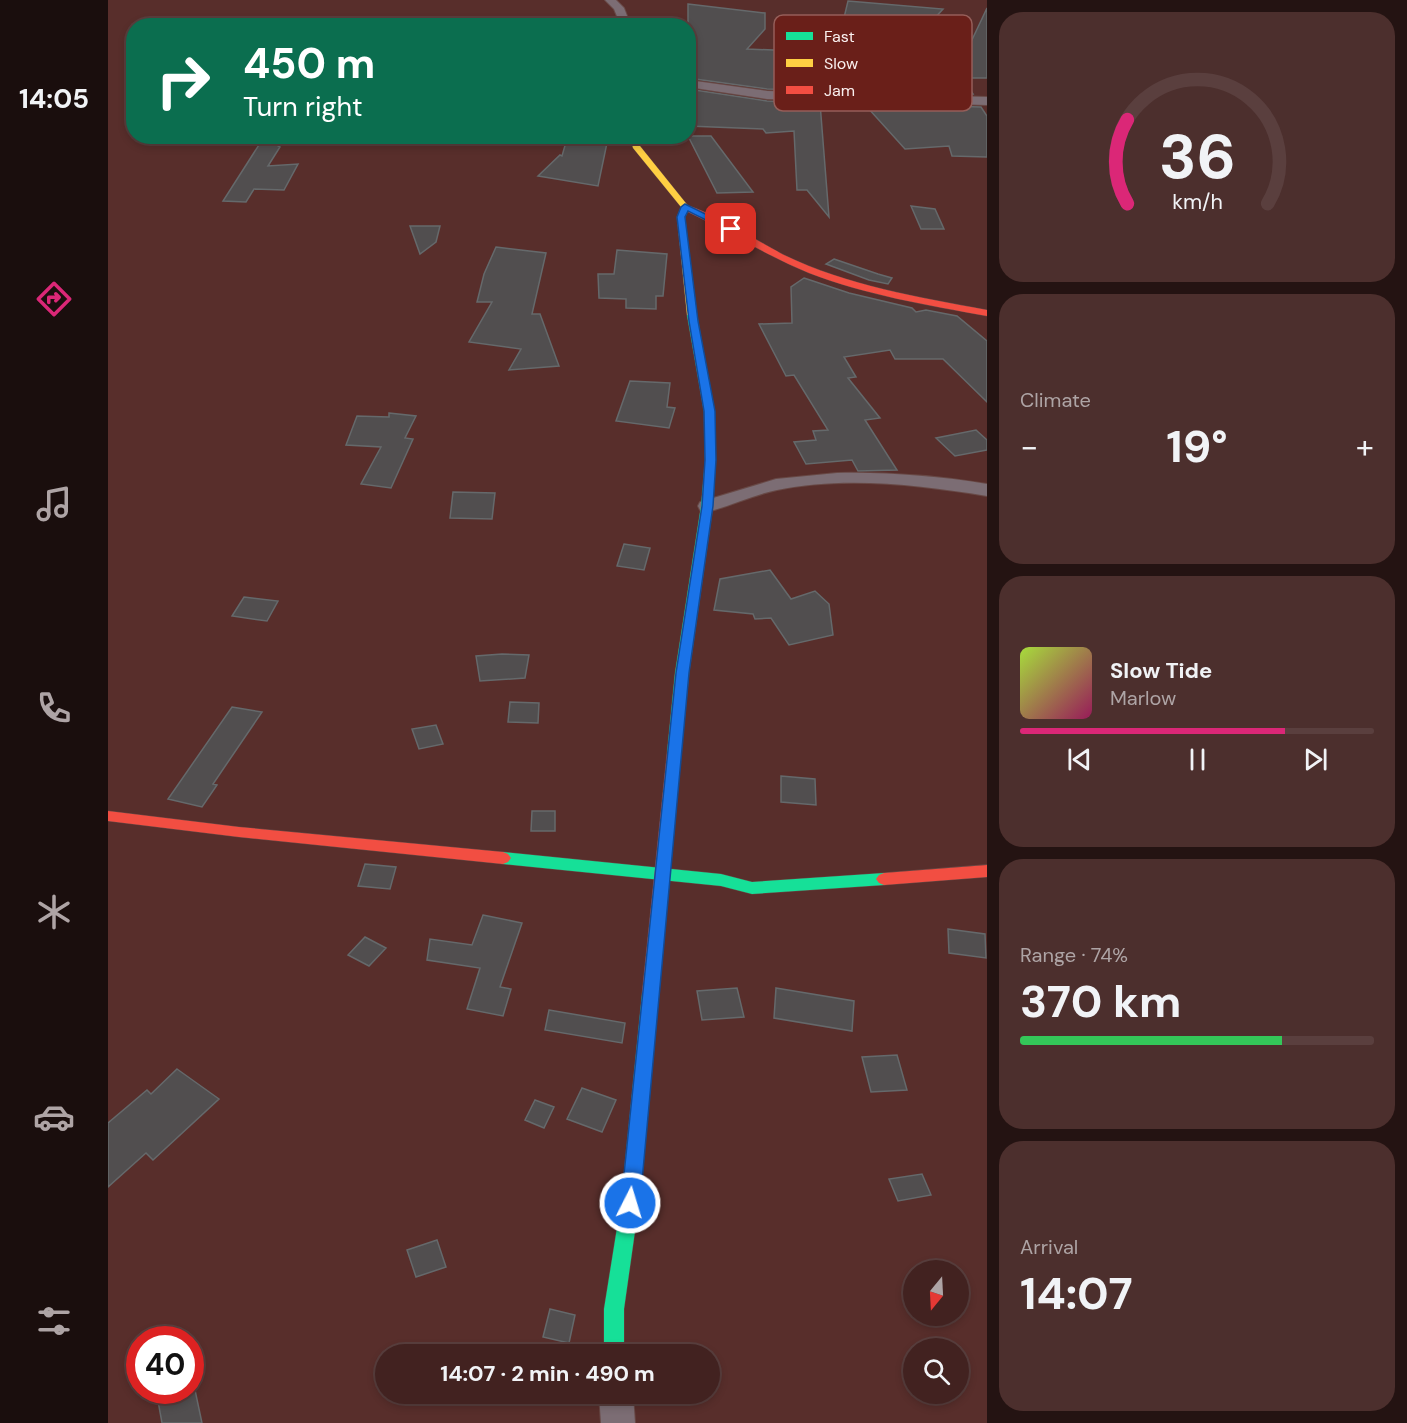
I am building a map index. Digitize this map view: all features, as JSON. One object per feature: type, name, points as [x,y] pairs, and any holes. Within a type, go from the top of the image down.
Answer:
[{"type":"street","points":[[605,0],[610,0],[619,8],[623,18]]},
{"type":"street","points":[[696,83],[774,94]]},
{"type":"street","points":[[972,101],[987,101]]},
{"type":"street","points":[[636,144],[685,207],[722,224],[787,260],[825,275],[863,286],[987,313]]},
{"type":"street","points":[[614,1344],[614,1309],[630,1203],[682,673],[707,506],[711,435],[693,321],[681,217],[685,207]]},
{"type":"street","points":[[707,506],[785,483],[883,477],[935,481],[987,490]]},
{"type":"street","points":[[108,816],[239,832],[721,880],[752,888],[987,871]]},
{"type":"street","points":[[617,1404],[618,1423]]},
{"type":"building","points":[[848,1],[943,9],[938,15],[845,15]]},
{"type":"building","points":[[688,4],[765,13],[765,29],[747,49],[774,50],[774,89],[696,79],[696,18],[688,18]]},
{"type":"building","points":[[987,8],[987,78],[972,78],[972,40]]},
{"type":"building","points":[[696,90],[774,101],[774,111],[821,111],[829,217],[807,190],[797,190],[794,131],[766,133],[763,129],[696,126]]},
{"type":"building","points":[[972,107],[981,107],[987,116],[987,157],[952,156],[949,146],[905,149],[871,111],[972,111]]},
{"type":"building","points":[[696,136],[711,136],[753,192],[717,193],[692,144],[696,144]]},
{"type":"building","points":[[260,144],[275,144],[280,147],[268,166],[298,164],[284,190],[254,189],[246,202],[223,201]]},
{"type":"building","points":[[565,144],[607,144],[598,186],[538,176],[560,155],[562,156]]},
{"type":"building","points":[[911,206],[935,209],[944,229],[921,229]]},
{"type":"building","points":[[410,226],[440,226],[436,242],[420,254]]},
{"type":"building","points":[[496,247],[546,253],[532,314],[540,314],[559,366],[509,370],[521,349],[469,342],[492,302],[477,302],[484,274]]},
{"type":"building","points":[[617,250],[667,254],[663,296],[656,296],[656,309],[626,308],[626,299],[599,298],[598,274],[614,274]]},
{"type":"building","points":[[834,259],[892,278],[888,284],[869,280],[826,264]]},
{"type":"building","points":[[804,278],[849,293],[912,308],[916,312],[926,310],[957,316],[987,341],[987,402],[943,359],[895,359],[890,350],[844,357],[856,377],[848,378],[880,418],[865,420],[897,470],[858,471],[852,460],[806,464],[794,442],[816,440],[813,431],[828,430],[794,375],[786,376],[759,324],[792,323],[791,287]]},
{"type":"building","points":[[630,381],[670,383],[667,407],[675,408],[669,428],[616,421]]},
{"type":"building","points":[[389,413],[416,416],[405,438],[413,439],[391,488],[361,484],[381,447],[346,445],[357,416],[389,417]]},
{"type":"building","points":[[976,430],[987,440],[987,450],[955,456],[936,438]]},
{"type":"building","points":[[453,492],[495,493],[492,519],[450,518]]},
{"type":"building","points":[[624,544],[650,548],[644,570],[617,566]]},
{"type":"building","points":[[770,570],[791,599],[815,591],[829,604],[833,635],[789,645],[771,618],[755,619],[753,614],[714,610],[720,579]]},
{"type":"building","points":[[244,597],[278,601],[267,621],[232,616]]},
{"type":"building","points":[[529,655],[525,678],[480,681],[476,656]]},
{"type":"building","points":[[510,702],[539,703],[538,723],[508,722]]},
{"type":"building","points":[[232,707],[262,712],[213,784],[217,785],[202,807],[168,799]]},
{"type":"building","points":[[436,725],[443,744],[419,749],[412,729]]},
{"type":"building","points":[[781,776],[815,779],[816,805],[781,802]]},
{"type":"building","points":[[532,811],[555,811],[555,831],[531,831]]},
{"type":"building","points":[[365,864],[396,867],[390,889],[358,886]]},
{"type":"building","points":[[483,915],[522,923],[500,987],[511,989],[503,1016],[467,1009],[480,968],[427,960],[430,939],[472,945]]},
{"type":"building","points":[[948,929],[985,934],[986,958],[949,953]]},
{"type":"building","points":[[365,937],[386,948],[369,966],[348,955]]},
{"type":"building","points":[[737,988],[744,1017],[702,1020],[697,991]]},
{"type":"building","points":[[776,988],[854,1001],[852,1031],[774,1018]]},
{"type":"building","points":[[549,1010],[625,1023],[622,1043],[545,1030]]},
{"type":"building","points":[[897,1055],[907,1090],[871,1092],[862,1057]]},
{"type":"building","points":[[177,1069],[219,1099],[153,1160],[146,1153],[108,1187],[108,1123],[147,1090],[151,1094]]},
{"type":"building","points":[[582,1088],[616,1100],[602,1132],[567,1119]]},
{"type":"building","points":[[535,1100],[554,1107],[544,1128],[525,1120]]},
{"type":"building","points":[[922,1174],[931,1195],[898,1201],[889,1179]]},
{"type":"building","points":[[437,1240],[446,1267],[416,1277],[407,1250]]},
{"type":"building","points":[[550,1309],[575,1315],[569,1343],[543,1337]]},
{"type":"building","points":[[159,1404],[198,1404],[202,1423],[162,1423]]},
{"type":"traffic: fast","points":[[674,753],[682,673],[707,506],[710,461],[709,412],[692,315]]},
{"type":"traffic: fast","points":[[503,858],[721,880],[752,888],[884,879]]},
{"type":"traffic: fast","points":[[614,1344],[614,1309],[630,1203],[650,994]]},
{"type":"traffic: slow","points":[[636,144],[685,207],[681,217],[692,315]]},
{"type":"traffic: jam","points":[[685,207],[813,271],[877,291],[987,313]]},
{"type":"traffic: jam","points":[[650,994],[674,753]]},
{"type":"traffic: jam","points":[[108,816],[239,832],[503,858]]},
{"type":"traffic: jam","points":[[884,879],[987,871]]},
{"type":"route","points":[[630,1203],[682,673],[707,506],[710,460],[709,411],[693,321],[681,217],[685,207],[731,229]]}]
